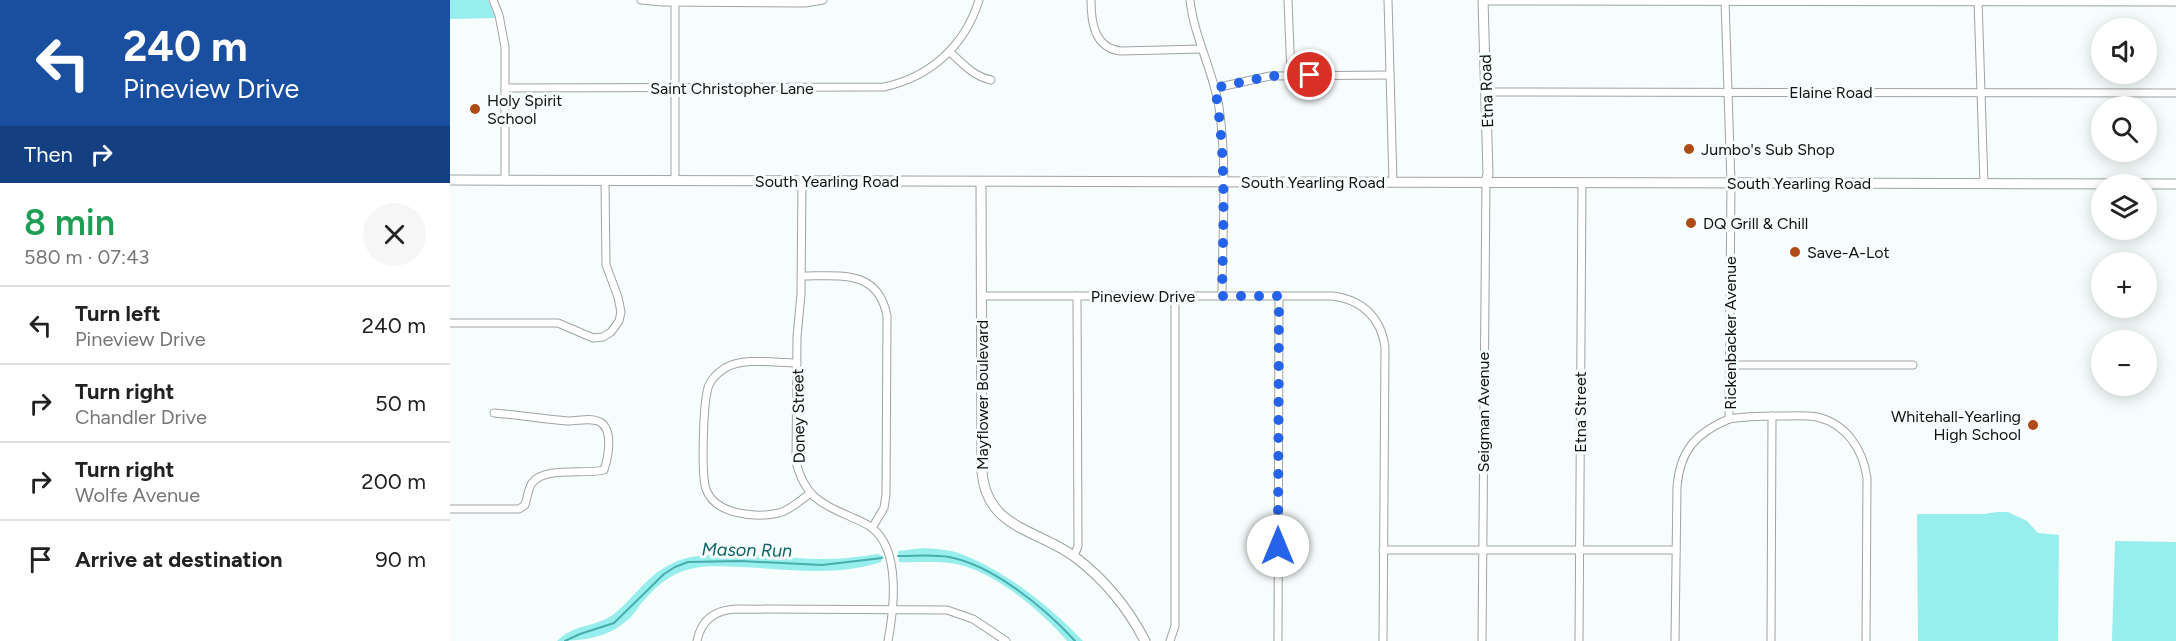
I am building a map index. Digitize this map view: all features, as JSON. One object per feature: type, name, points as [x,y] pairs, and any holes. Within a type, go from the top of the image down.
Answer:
[{"type":"street","points":[[493,0],[499,15],[505,47],[505,181]]},
{"type":"street","points":[[641,0],[805,3],[823,0]]},
{"type":"street","name":"Saint Christopher Lane","points":[[505,88],[884,87],[898,84],[922,73],[950,52],[970,22],[979,0]]},
{"type":"street","points":[[1090,0],[1094,31],[1109,48],[1121,51],[1202,49]]},
{"type":"street","points":[[1190,0],[1202,49],[1215,88],[1221,129],[1222,296]]},
{"type":"street","points":[[1288,0],[1291,75]]},
{"type":"street","points":[[1388,0],[1393,182]]},
{"type":"street","points":[[1484,0],[2176,2]]},
{"type":"street","name":"Etna Road","points":[[1484,0],[1488,174],[1486,182]]},
{"type":"street","points":[[675,1],[675,181]]},
{"type":"street","name":"Rickenbacker Avenue","points":[[1675,641],[1677,487],[1683,457],[1702,433],[1729,419],[1731,183],[1725,1]]},
{"type":"street","points":[[1978,1],[1984,184]]},
{"type":"street","points":[[950,52],[980,78],[991,80]]},
{"type":"street","points":[[1215,88],[1252,79],[1291,75],[1390,75]]},
{"type":"street","name":"Elaine Road","points":[[1486,92],[2176,93]]},
{"type":"street","name":"South Yearling Road","points":[[450,180],[2176,184]]},
{"type":"street","points":[[450,323],[558,323],[593,338],[611,332],[620,321],[621,312],[606,265],[605,181]]},
{"type":"street","name":"Doney Street","points":[[802,181],[802,276],[797,363],[796,462],[800,479],[809,494]]},
{"type":"street","name":"Mayflower Boulevard","points":[[981,182],[982,472],[986,493],[1006,520],[1053,543],[1074,556],[1095,574],[1128,612],[1145,641]]},
{"type":"street","name":"Seigman Avenue","points":[[1482,641],[1484,190],[1486,182]]},
{"type":"street","name":"Etna Street","points":[[1579,641],[1582,183]]},
{"type":"street","points":[[802,276],[848,276],[858,279],[874,289],[885,306],[887,316],[886,495],[884,508],[872,528]]},
{"type":"street","name":"Pineview Drive","points":[[982,296],[1279,296],[1342,297],[1353,301],[1371,314],[1381,329],[1384,347],[1383,550]]},
{"type":"street","points":[[1074,556],[1078,546],[1077,296]]},
{"type":"street","points":[[1170,641],[1175,626],[1175,296]]},
{"type":"street","points":[[1278,641],[1279,296]]},
{"type":"street","points":[[797,363],[735,364],[724,369],[709,384],[705,405],[704,478],[710,497],[725,509],[741,513],[779,513],[789,509],[809,494],[872,528],[889,553],[892,573],[892,609],[888,641]]},
{"type":"street","points":[[1730,365],[1913,365]]},
{"type":"street","points":[[450,509],[519,509],[525,505],[531,484],[540,476],[552,473],[591,473],[604,470],[608,458],[608,431],[602,423],[591,419],[570,421],[494,413]]},
{"type":"street","points":[[1771,641],[1772,416]]},
{"type":"street","points":[[1729,419],[1772,416],[1817,417],[1845,432],[1853,440],[1862,456],[1867,478],[1866,641]]},
{"type":"street","points":[[1383,641],[1383,550],[1676,550]]},
{"type":"street","points":[[697,641],[705,622],[716,613],[728,609],[935,609],[958,613],[981,623],[1006,641]]},
{"type":"shaded area","points":[[450,0],[488,0],[495,18],[450,19]]},
{"type":"shaded area","points":[[2008,512],[2027,521],[2038,533],[2059,535],[2058,641],[1918,641],[1917,514]]},
{"type":"shaded area","points":[[2115,541],[2176,542],[2176,641],[2112,641]]},
{"type":"shaded area","points":[[924,548],[961,554],[998,572],[1058,616],[1083,641],[1067,641],[1020,597],[978,571],[948,563],[899,562],[898,551]]},
{"type":"shaded area","points":[[727,554],[828,559],[878,554],[883,556],[881,562],[864,567],[829,571],[712,566],[686,570],[658,586],[629,618],[610,632],[584,639],[557,641],[571,631],[600,622],[614,614],[656,573],[673,563],[689,558]]},
{"type":"waterway","name":"Mason Run","points":[[898,556],[949,557],[983,569],[1034,602],[1075,641]]},
{"type":"waterway","name":"Mason Run","points":[[565,641],[614,623],[664,574],[688,562],[740,561],[822,565],[882,558]]},
{"type":"place","name":"Holy Spirit School","points":[[475,109]]},
{"type":"place","name":"Jumbo's Sub Shop","points":[[1689,149]]},
{"type":"place","name":"DQ Grill & Chill","points":[[1691,223]]},
{"type":"place","name":"Save-A-Lot","points":[[1795,252]]},
{"type":"place","name":"Whitehall-Yearling High School","points":[[2033,425]]},
{"type":"route","points":[[1278,546],[1279,296],[1222,296],[1221,129],[1215,88],[1270,76],[1310,75]]}]
